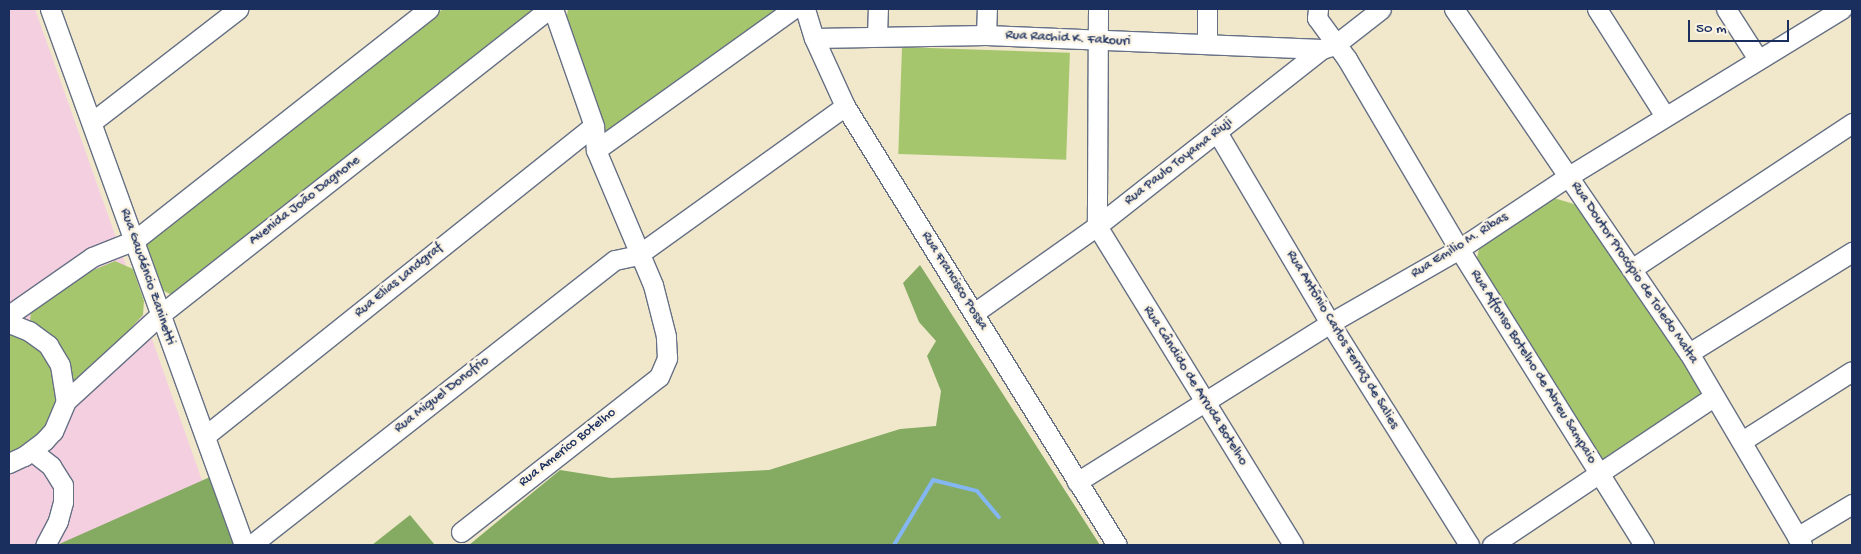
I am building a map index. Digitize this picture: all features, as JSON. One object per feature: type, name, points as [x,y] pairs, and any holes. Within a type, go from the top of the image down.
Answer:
[{"type":"street","name":"Rua Gaudéncio Zaninetti","points":[[50,9],[244,545]]},
{"type":"street","points":[[92,122],[238,9]]},
{"type":"street","points":[[9,315],[92,257],[134,240],[429,9]]},
{"type":"street","name":"Avenida João Dagnone","points":[[66,401],[160,315],[549,9]]},
{"type":"street","points":[[553,9],[594,126],[596,150],[638,255],[845,106]]},
{"type":"street","points":[[596,150],[793,9]]},
{"type":"street","name":"Rua Francisco Possa","points":[[805,9],[814,38],[845,106],[1117,545]]},
{"type":"street","points":[[877,35],[878,9]]},
{"type":"street","points":[[986,35],[988,9]]},
{"type":"street","points":[[1098,9],[1098,226]]},
{"type":"street","points":[[1207,44],[1208,9]]},
{"type":"street","name":"Rua Affonso Botelho de Abreu Sampaio","points":[[1318,9],[1317,18],[1328,47],[1347,59],[1459,249],[1644,545]]},
{"type":"street","name":"Rua Paulo Toyama Riuji","points":[[974,314],[1098,226],[1217,132],[1381,9]]},
{"type":"street","name":"Rua Doutor Procópio de Toledo Malta","points":[[1454,9],[1633,268],[1689,353],[1713,397],[1742,441],[1800,541]]},
{"type":"street","points":[[1597,9],[1665,116]]},
{"type":"street","points":[[1726,9],[1758,59]]},
{"type":"street","name":"Rua Emilio M. Ribas","points":[[1078,482],[1330,323],[1459,249],[1569,176],[1842,9]]},
{"type":"street","points":[[1848,9],[1852,15]]},
{"type":"street","name":"Rua Rachid K. Fakouri","points":[[814,38],[877,35],[986,35],[1097,42],[1328,47]]},
{"type":"street","points":[[1633,268],[1852,123]]},
{"type":"street","name":"Rua Elias Landgraf","points":[[205,436],[594,126]]},
{"type":"street","name":"Rua Antônio Carlos Ferraz de Salies","points":[[1217,132],[1330,323],[1469,545]]},
{"type":"street","name":"Rua Cândido de Arruda Botelho","points":[[1098,226],[1294,545]]},
{"type":"street","points":[[1689,353],[1852,252]]},
{"type":"street","name":"Rua Americo Botelho","points":[[462,532],[659,377],[667,358],[666,336],[653,285],[638,255]]},
{"type":"street","name":"Rua Miguel Donofrio","points":[[251,545],[615,260],[638,255]]},
{"type":"street","points":[[9,323],[39,338],[55,355],[63,374],[66,401],[53,431],[32,451],[9,463]]},
{"type":"street","points":[[1742,441],[1852,371]]},
{"type":"street","points":[[1492,545],[1601,475],[1713,397]]},
{"type":"street","points":[[32,451],[51,466],[63,485],[63,502],[58,522],[45,545]]},
{"type":"street","points":[[1800,541],[1852,504]]},
{"type":"shaded area","points":[[9,9],[35,9],[225,545],[9,545]]},
{"type":"green space","points":[[443,9],[533,9],[174,296],[160,289],[143,244],[149,235]]},
{"type":"green space","points":[[568,9],[780,9],[607,133],[601,131],[566,22]]},
{"type":"green space","points":[[902,47],[1070,53],[1066,160],[898,154]]},
{"type":"green space","points":[[1554,198],[1577,205],[1701,385],[1701,394],[1604,462],[1477,258],[1480,244]]},
{"type":"green space","points":[[115,261],[133,269],[144,301],[143,315],[94,368],[74,382],[69,365],[30,321],[31,312],[72,279]]},
{"type":"green space","points":[[920,265],[1100,545],[469,545],[560,470],[611,478],[769,470],[900,429],[936,426],[941,391],[927,356],[936,341],[919,322],[903,283]]},
{"type":"green space","points":[[9,330],[47,354],[60,393],[45,434],[9,455]]},
{"type":"green space","points":[[219,473],[244,545],[57,545]]},
{"type":"green space","points":[[410,515],[435,545],[372,545]]},
{"type":"waterway","points":[[894,545],[933,480],[977,491],[999,517]]}]
